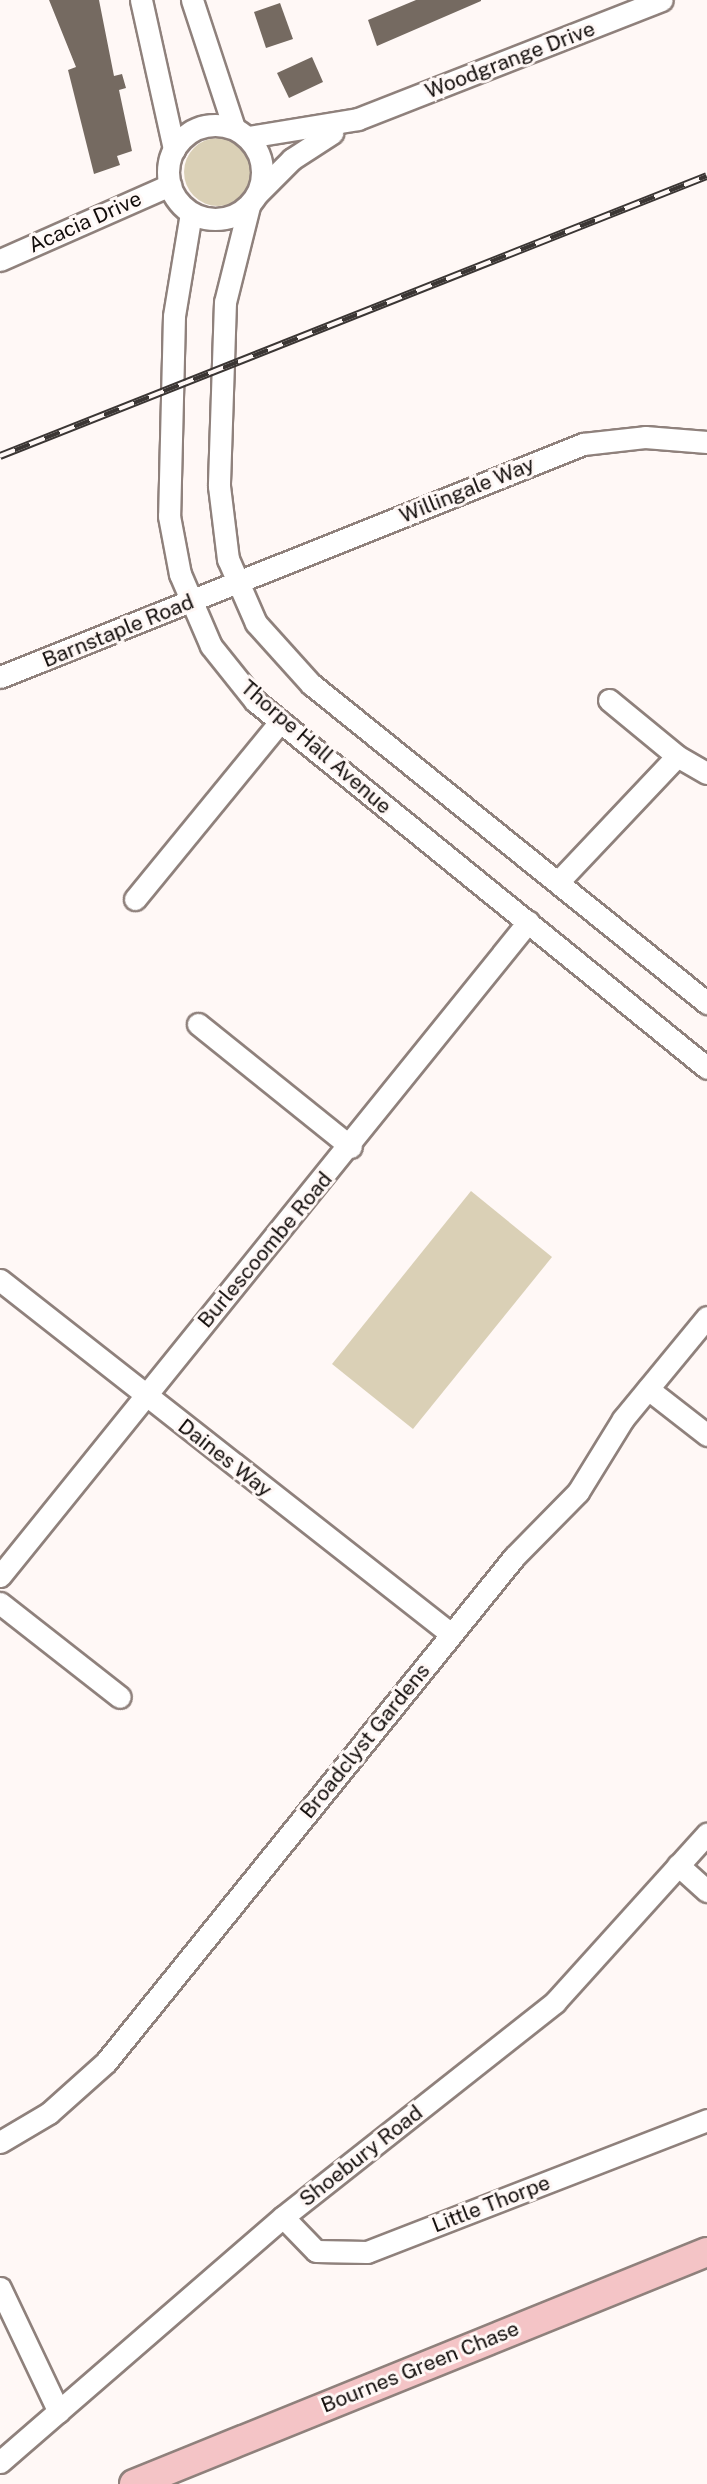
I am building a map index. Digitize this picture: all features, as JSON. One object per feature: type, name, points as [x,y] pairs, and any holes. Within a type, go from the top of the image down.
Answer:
[{"type":"main road","name":"Bournes Green Chase","points":[[134,2484],[707,2252]]},
{"type":"street","points":[[141,0],[174,149],[170,185],[191,213],[218,220],[253,200]]},
{"type":"street","points":[[192,0],[241,133],[262,160],[225,302],[218,422],[220,526],[236,585],[279,654],[311,684],[707,1003]]},
{"type":"street","name":"Woodgrange Drive","points":[[253,200],[304,150],[358,119],[662,0]]},
{"type":"street","name":"Woodgrange Drive","points":[[241,133],[358,119]]},
{"type":"street","points":[[174,149],[202,126],[241,133]]},
{"type":"street","name":"Acacia Drive","points":[[0,260],[170,185]]},
{"type":"street","name":"Thorpe Hall Avenue","points":[[191,213],[174,316],[168,495],[172,545],[189,602],[226,666],[280,722],[707,1068]]},
{"type":"street","name":"Willingale Way","points":[[236,585],[583,444],[645,437],[707,442]]},
{"type":"street","name":"Barnstaple Road","points":[[0,677],[236,585]]},
{"type":"street","points":[[609,700],[677,756],[707,773]]},
{"type":"street","points":[[135,899],[280,722]]},
{"type":"street","points":[[558,883],[677,756]]},
{"type":"street","name":"Burlescoombe Road","points":[[0,1576],[145,1395],[351,1147],[528,922]]},
{"type":"street","points":[[198,1024],[351,1147]]},
{"type":"street","name":"Daines Way","points":[[0,1280],[450,1634]]},
{"type":"street","name":"Broadclyst Gardens","points":[[0,2142],[49,2113],[106,2062],[450,1634],[578,1492],[648,1389],[707,1317]]},
{"type":"street","points":[[648,1389],[707,1435]]},
{"type":"street","points":[[0,1603],[120,1697]]},
{"type":"street","name":"Shoebury Road","points":[[0,2462],[283,2217],[555,2002],[707,1834]]},
{"type":"street","points":[[678,1866],[707,1891]]},
{"type":"street","name":"Little Thorpe","points":[[283,2217],[316,2251],[367,2252],[707,2120]]},
{"type":"street","points":[[0,2288],[59,2412]]},
{"type":"shaded area","points":[[211,138],[225,138],[237,143],[247,153],[252,172],[247,191],[237,201],[225,206],[211,206],[199,201],[189,191],[184,179],[184,165],[189,153],[199,143]]},
{"type":"shaded area","points":[[471,1191],[552,1257],[413,1429],[332,1364]]},
{"type":"building","points":[[49,0],[99,0],[114,76],[122,74],[126,88],[119,90],[132,151],[117,156],[120,165],[94,174],[68,70],[76,67]]},
{"type":"building","points":[[416,0],[481,1],[377,46],[368,20]]},
{"type":"building","points":[[280,3],[293,39],[266,48],[254,12]]},
{"type":"building","points":[[312,57],[323,82],[289,98],[277,73]]},
{"type":"railway","points":[[0,456],[707,176]]}]
